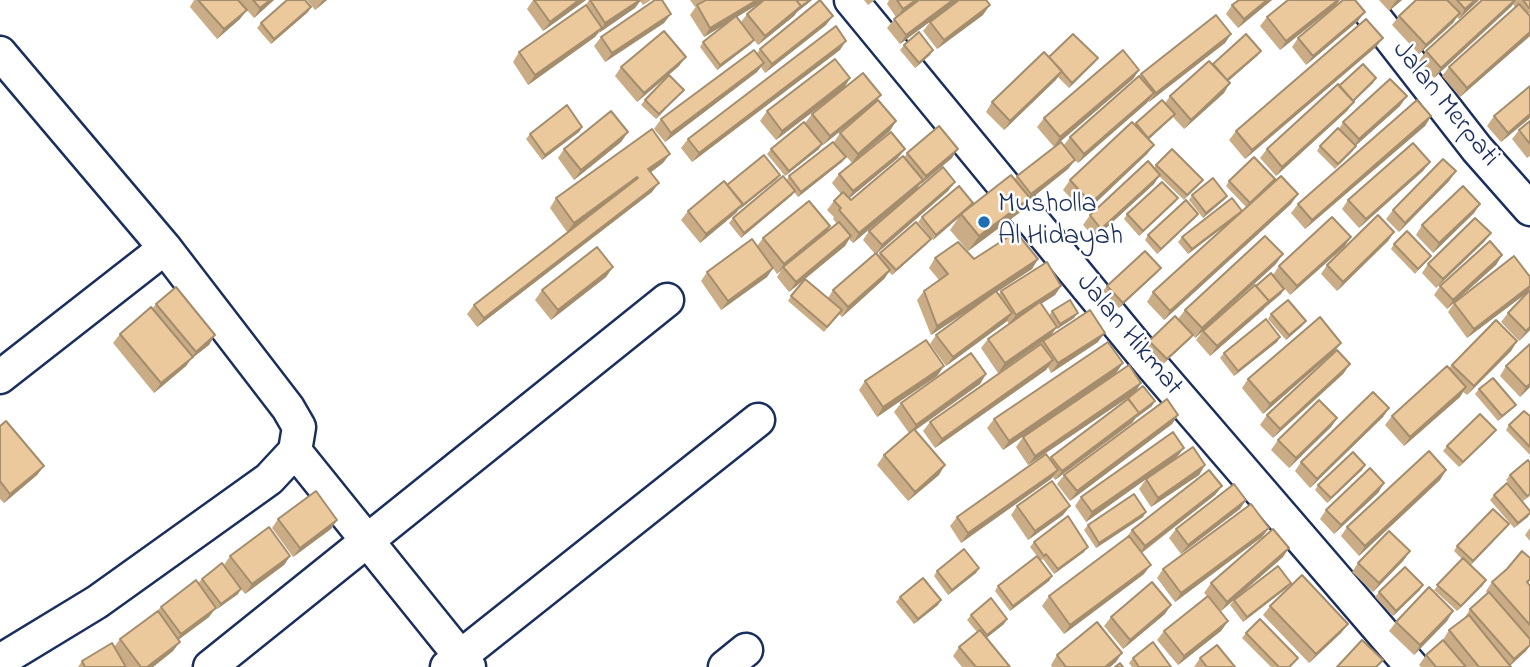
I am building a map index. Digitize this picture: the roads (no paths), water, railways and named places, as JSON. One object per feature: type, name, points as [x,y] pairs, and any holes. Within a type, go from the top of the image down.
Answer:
[{"type":"street","name":"Jalan Hikmat","points":[[850,0],[1150,363],[1412,667]]},
{"type":"street","name":"Jalan Merpati","points":[[1361,0],[1477,149],[1530,209]]},
{"type":"street","points":[[0,662],[97,602],[269,479],[295,452],[299,427],[288,408],[165,248],[2,60]]},
{"type":"street","points":[[0,377],[165,248]]},
{"type":"street","points":[[210,667],[667,300]]},
{"type":"street","points":[[295,452],[367,540],[459,663],[758,420]]},
{"type":"place","name":"Musholla Al Hidayah","points":[[984,222]]}]
